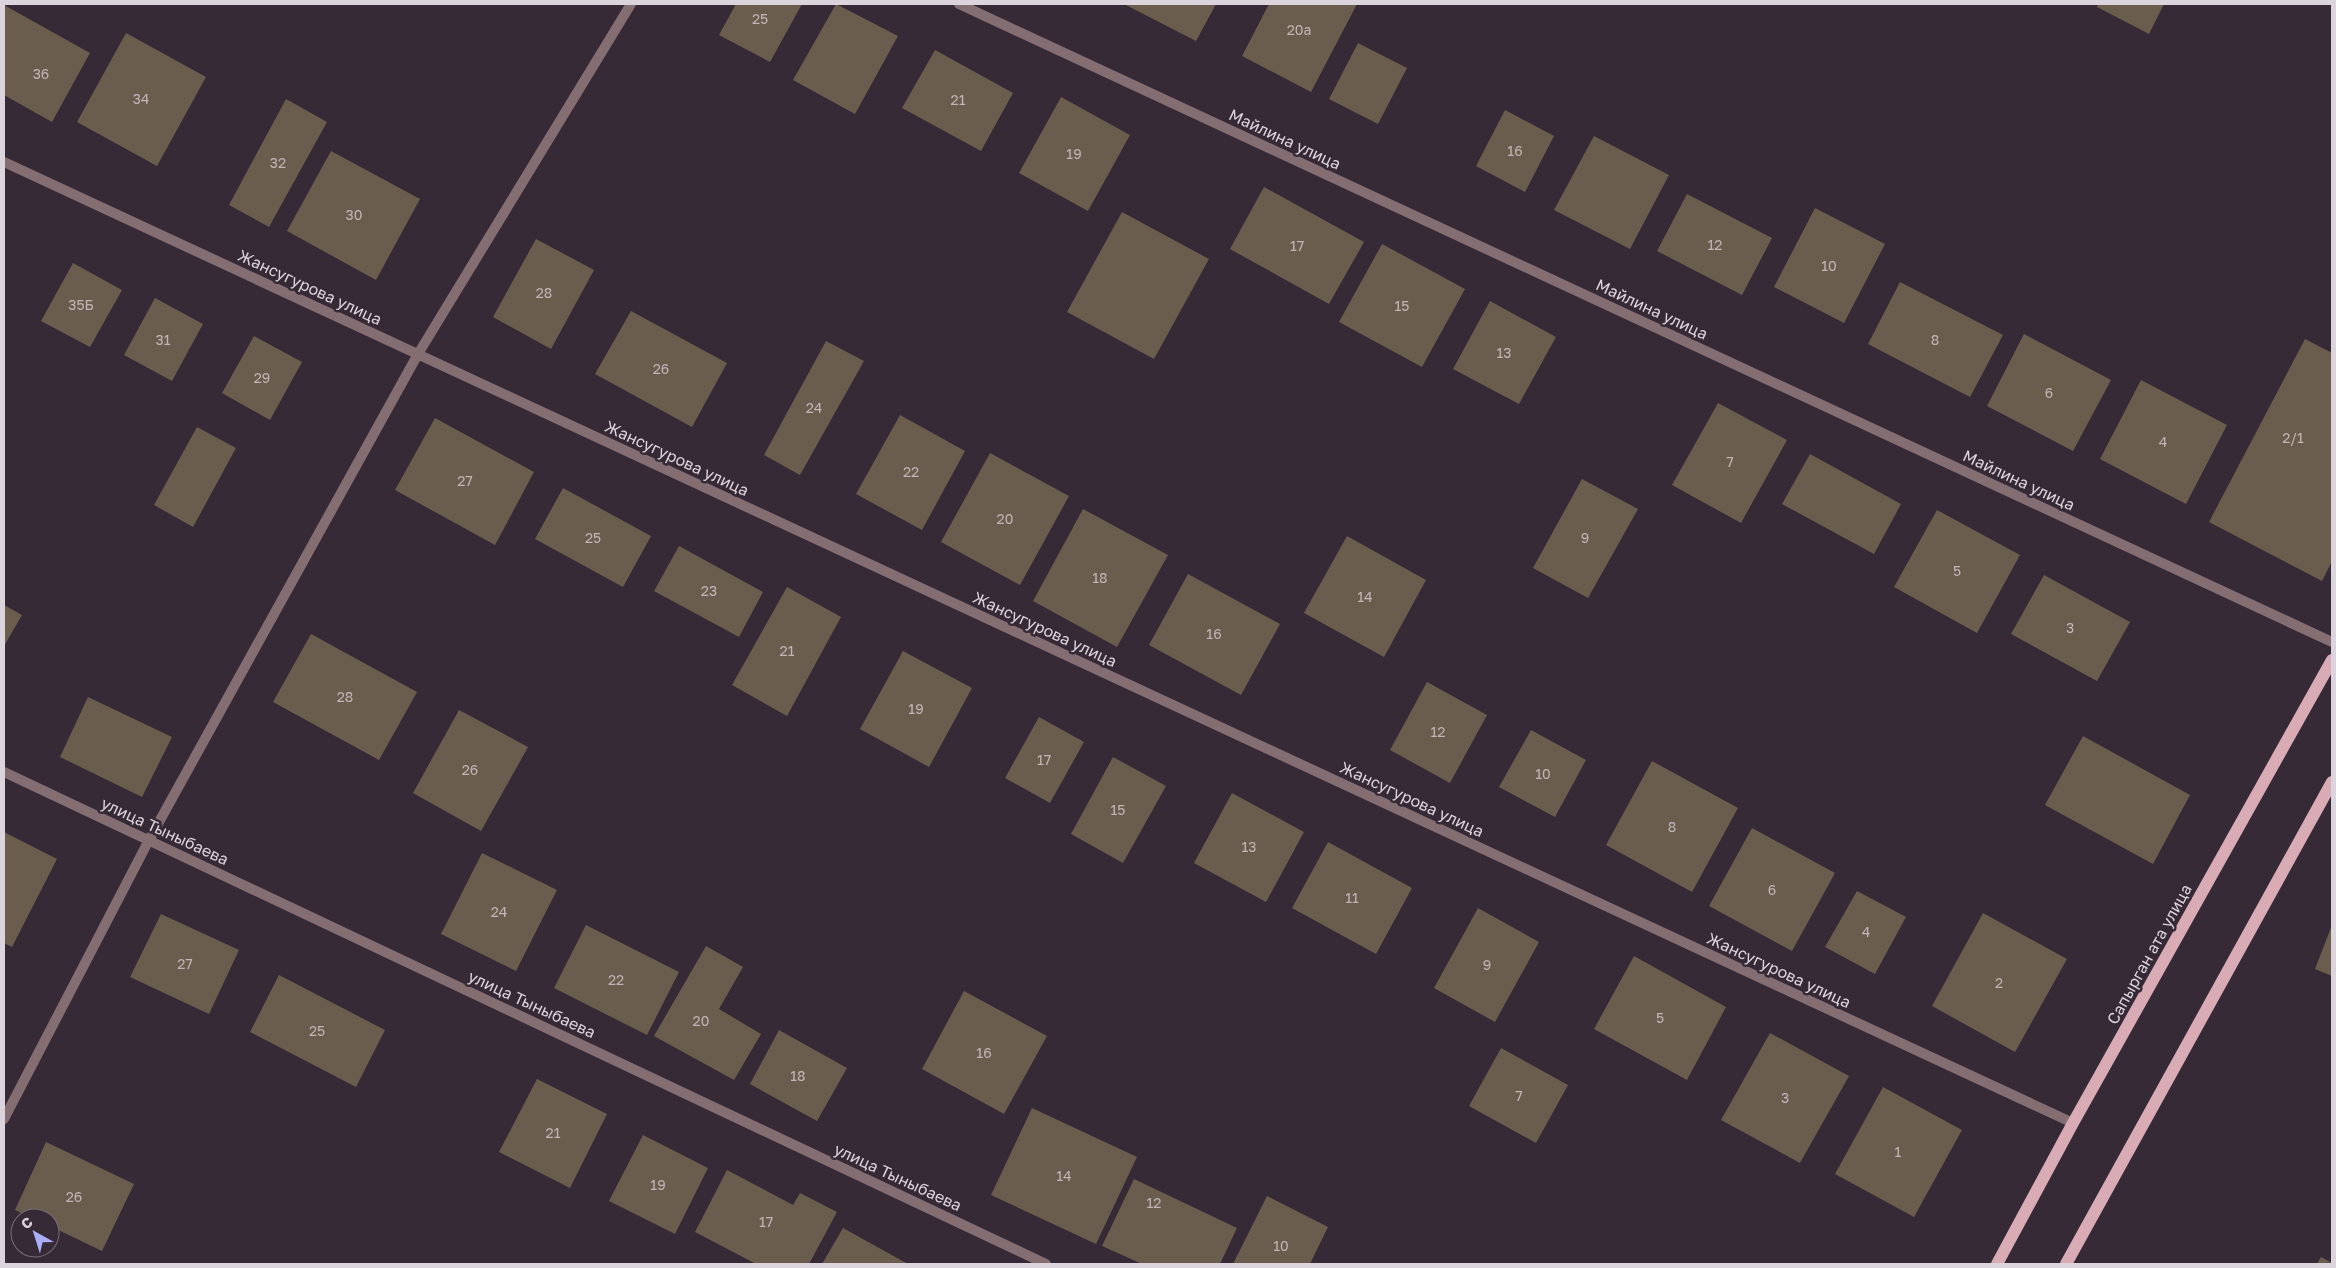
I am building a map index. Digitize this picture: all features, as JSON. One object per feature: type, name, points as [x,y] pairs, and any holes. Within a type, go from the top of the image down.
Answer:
[{"type":"main road","name":"Сапырган ата улица","points":[[1996,1264],[2332,660]]},
{"type":"main road","points":[[2066,1264],[2332,782]]},
{"type":"street","points":[[4,1119],[149,840],[418,354],[631,4]]},
{"type":"street","name":"Майлина улица","points":[[959,4],[2332,642]]},
{"type":"street","name":"Жансугурова улица","points":[[4,162],[2073,1123]]},
{"type":"street","name":"улица Тыныбаева","points":[[4,772],[1046,1264]]},
{"type":"building","points":[[736,4],[802,4],[770,62],[719,35]]},
{"type":"building","points":[[836,4],[898,36],[855,114],[793,80]]},
{"type":"building","points":[[1124,4],[1216,4],[1196,41]]},
{"type":"building","points":[[1269,4],[1357,4],[1311,92],[1242,56]]},
{"type":"building","points":[[2098,4],[2164,4],[2149,34],[2097,7]]},
{"type":"building","points":[[4,5],[90,53],[52,122],[4,95]]},
{"type":"building","points":[[126,33],[206,77],[157,166],[77,122]]},
{"type":"building","points":[[1358,43],[1407,68],[1378,124],[1329,99]]},
{"type":"building","points":[[935,50],[1013,93],[981,151],[902,108]]},
{"type":"building","points":[[1061,97],[1130,135],[1088,211],[1019,173]]},
{"type":"building","points":[[286,99],[327,122],[269,227],[229,205]]},
{"type":"building","points":[[1505,110],[1554,136],[1525,192],[1476,166]]},
{"type":"building","points":[[1594,136],[1669,175],[1630,249],[1554,210]]},
{"type":"building","points":[[331,151],[420,199],[376,280],[287,231]]},
{"type":"building","points":[[1264,187],[1364,242],[1329,304],[1230,249]]},
{"type":"building","points":[[1687,194],[1772,238],[1742,295],[1657,251]]},
{"type":"building","points":[[1815,208],[1885,244],[1844,323],[1774,287]]},
{"type":"building","points":[[1122,212],[1209,259],[1154,359],[1067,312]]},
{"type":"building","points":[[536,239],[594,270],[551,349],[493,317]]},
{"type":"building","points":[[1382,244],[1465,289],[1422,367],[1339,322]]},
{"type":"building","points":[[73,263],[122,290],[90,347],[41,321]]},
{"type":"building","points":[[1900,282],[2003,335],[1970,397],[1868,344]]},
{"type":"building","points":[[155,298],[203,324],[172,381],[124,355]]},
{"type":"building","points":[[1490,301],[1556,337],[1519,404],[1453,369]]},
{"type":"building","points":[[631,311],[727,363],[692,427],[595,374]]},
{"type":"building","points":[[2024,334],[2111,380],[2073,451],[1987,406]]},
{"type":"building","points":[[254,336],[302,362],[270,420],[222,393]]},
{"type":"building","points":[[2305,339],[2332,353],[2332,561],[2322,581],[2209,522]]},
{"type":"building","points":[[826,341],[864,361],[800,475],[764,455]]},
{"type":"building","points":[[2141,380],[2227,425],[2186,504],[2100,459]]},
{"type":"building","points":[[1718,403],[1787,440],[1741,523],[1672,485]]},
{"type":"building","points":[[900,415],[965,451],[922,530],[856,494]]},
{"type":"building","points":[[435,418],[534,472],[495,545],[395,490]]},
{"type":"building","points":[[197,427],[236,448],[193,527],[154,505]]},
{"type":"building","points":[[990,453],[1069,496],[1020,585],[941,542]]},
{"type":"building","points":[[1810,454],[1901,504],[1874,554],[1782,504]]},
{"type":"building","points":[[1582,479],[1638,509],[1588,598],[1533,568]]},
{"type":"building","points":[[563,488],[651,536],[623,587],[535,539]]},
{"type":"building","points":[[1083,509],[1168,555],[1117,647],[1033,601]]},
{"type":"building","points":[[1937,510],[2020,555],[1977,633],[1894,587]]},
{"type":"building","points":[[1347,536],[1426,580],[1384,657],[1304,613]]},
{"type":"building","points":[[679,546],[763,592],[739,637],[654,591]]},
{"type":"building","points":[[1188,574],[1280,624],[1241,695],[1149,645]]},
{"type":"building","points":[[2044,575],[2130,622],[2097,681],[2011,634]]},
{"type":"building","points":[[787,587],[841,617],[787,716],[732,685]]},
{"type":"building","points":[[4,605],[22,615],[4,646]]},
{"type":"building","points":[[311,634],[417,692],[379,760],[273,702]]},
{"type":"building","points":[[903,651],[972,688],[929,767],[860,729]]},
{"type":"building","points":[[1427,682],[1487,715],[1450,783],[1390,750]]},
{"type":"building","points":[[88,697],[172,737],[142,797],[60,757]]},
{"type":"building","points":[[459,710],[528,747],[481,831],[413,793]]},
{"type":"building","points":[[1039,717],[1084,742],[1050,803],[1005,778]]},
{"type":"building","points":[[1531,730],[1586,760],[1555,817],[1499,787]]},
{"type":"building","points":[[2083,736],[2190,795],[2153,864],[2045,805]]},
{"type":"building","points":[[1113,757],[1166,786],[1123,863],[1071,834]]},
{"type":"building","points":[[1652,761],[1738,808],[1692,892],[1606,845]]},
{"type":"building","points":[[1232,793],[1304,832],[1266,902],[1194,863]]},
{"type":"building","points":[[1752,828],[1835,873],[1792,951],[1709,906]]},
{"type":"building","points":[[4,832],[57,859],[12,947],[4,943]]},
{"type":"building","points":[[1328,842],[1412,888],[1376,954],[1292,908]]},
{"type":"building","points":[[482,853],[557,890],[516,971],[441,934]]},
{"type":"building","points":[[1857,891],[1906,917],[1875,974],[1825,947]]},
{"type":"building","points":[[1478,908],[1539,942],[1495,1022],[1434,988]]},
{"type":"building","points":[[1983,913],[2067,959],[2015,1052],[1932,1006]]},
{"type":"building","points":[[161,914],[239,950],[209,1014],[130,977]]},
{"type":"building","points":[[586,925],[679,972],[647,1035],[554,988]]},
{"type":"building","points":[[2332,925],[2332,976],[2315,969]]},
{"type":"building","points":[[706,946],[743,967],[719,1009],[761,1034],[734,1080],[654,1036]]},
{"type":"building","points":[[1634,956],[1726,1007],[1687,1080],[1594,1029]]},
{"type":"building","points":[[279,975],[385,1030],[356,1087],[250,1032]]},
{"type":"building","points":[[964,991],[1047,1036],[1004,1114],[922,1069]]},
{"type":"building","points":[[779,1030],[847,1068],[817,1121],[750,1084]]},
{"type":"building","points":[[1770,1033],[1849,1076],[1800,1163],[1721,1120]]},
{"type":"building","points":[[1501,1048],[1568,1085],[1536,1143],[1469,1106]]},
{"type":"building","points":[[537,1079],[607,1114],[570,1188],[499,1152]]},
{"type":"building","points":[[1883,1087],[1962,1130],[1914,1217],[1835,1174]]},
{"type":"building","points":[[1032,1108],[1137,1157],[1096,1244],[991,1195]]},
{"type":"building","points":[[643,1135],[708,1168],[675,1234],[609,1201]]},
{"type":"building","points":[[46,1142],[134,1184],[102,1251],[60,1231],[60,1208],[16,1208]]},
{"type":"building","points":[[727,1170],[793,1205],[800,1193],[837,1212],[809,1264],[756,1264],[695,1232]]},
{"type":"building","points":[[1134,1179],[1237,1228],[1220,1264],[1142,1264],[1102,1246]]},
{"type":"building","points":[[1267,1196],[1328,1227],[1310,1264],[1233,1264]]},
{"type":"building","points":[[843,1228],[908,1264],[822,1264]]},
{"type":"building","points":[[2321,1257],[2332,1263],[2332,1264],[2317,1264]]}]
